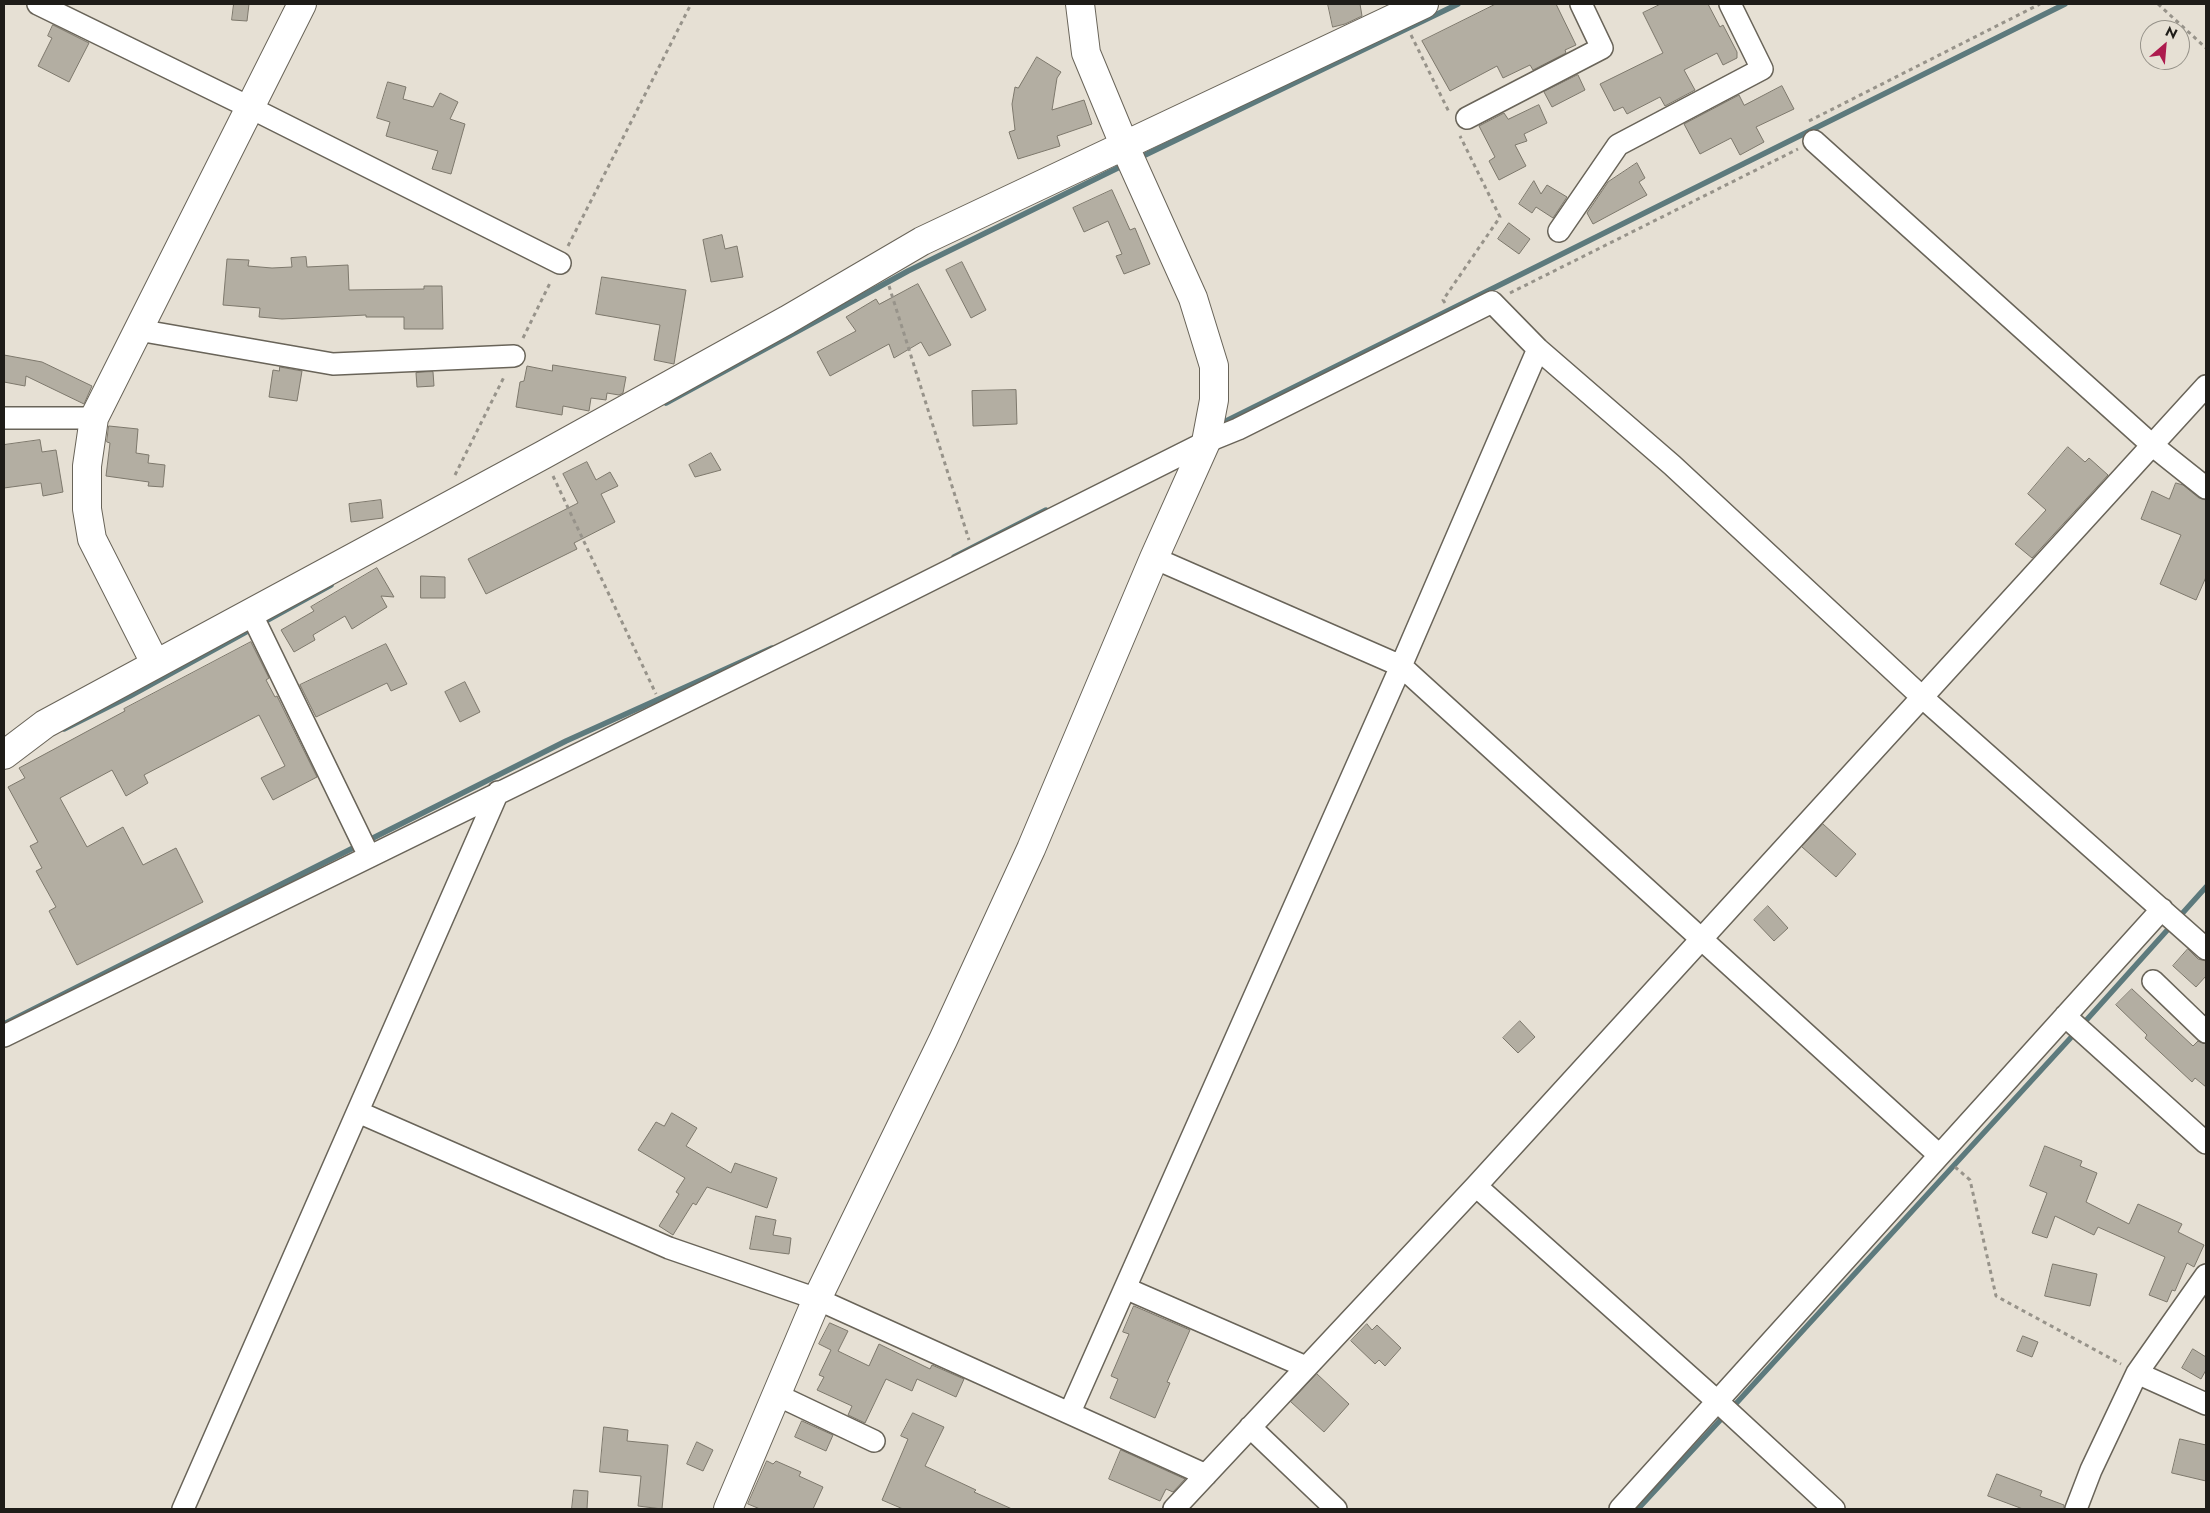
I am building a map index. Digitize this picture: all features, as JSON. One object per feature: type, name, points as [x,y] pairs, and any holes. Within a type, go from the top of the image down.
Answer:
[{"type":"street","points":[[38,4],[251,108],[560,264]]},
{"type":"street","points":[[155,664],[92,539],[86,509],[87,466],[94,418],[302,4]]},
{"type":"street","points":[[728,1509],[818,1299],[943,1040],[1031,848],[1154,558],[1206,442],[1214,400],[1214,366],[1193,298],[1125,147],[1086,53],[1080,4]]},
{"type":"street","points":[[1459,122],[1602,48],[1581,4]]},
{"type":"street","points":[[1559,232],[1618,145],[1762,69],[1730,4]]},
{"type":"street","points":[[4,755],[45,724],[543,455],[922,241],[1125,147],[1413,9]]},
{"type":"street","points":[[1814,141],[2152,445],[2206,488]]},
{"type":"street","points":[[4,1036],[1206,442],[1238,429],[1492,302],[1538,349],[1672,465],[1923,698],[2206,949]]},
{"type":"street","points":[[138,330],[333,364],[514,356]]},
{"type":"street","points":[[1070,1412],[1401,666],[1538,349]]},
{"type":"street","points":[[1174,1509],[1476,1186],[2206,386]]},
{"type":"street","points":[[4,418],[94,418]]},
{"type":"street","points":[[1154,558],[1401,666],[1939,1155]]},
{"type":"street","points":[[251,613],[369,856]]},
{"type":"street","points":[[183,1509],[498,792]]},
{"type":"street","points":[[1620,1509],[2162,909]]},
{"type":"street","points":[[2152,981],[2206,1032]]},
{"type":"street","points":[[2065,1016],[2206,1144]]},
{"type":"street","points":[[358,1112],[669,1248],[818,1299],[1206,1475]]},
{"type":"street","points":[[1476,1186],[1718,1402],[1834,1509]]},
{"type":"street","points":[[2076,1509],[2091,1470],[2137,1373],[2206,1274]]},
{"type":"street","points":[[1125,1288],[1306,1367]]},
{"type":"street","points":[[2137,1373],[2206,1404]]},
{"type":"street","points":[[777,1395],[874,1441]]},
{"type":"street","points":[[1250,1427],[1336,1509]]},
{"type":"path","points":[[1492,302],[1814,141],[1804,123],[2040,4]]},
{"type":"path","points":[[2158,4],[2206,48]]},
{"type":"path","points":[[1413,9],[1500,217],[1443,300],[1454,321]]},
{"type":"path","points":[[882,264],[974,558]]},
{"type":"path","points":[[543,455],[664,711]]},
{"type":"path","points":[[1939,1155],[1970,1180],[1996,1296],[2137,1373]]},
{"type":"building","points":[[234,4],[249,4],[247,21],[232,20]]},
{"type":"building","points":[[1328,4],[1360,4],[1362,16],[1333,27]]},
{"type":"building","points":[[1496,4],[1556,4],[1576,45],[1565,50],[1566,53],[1533,70],[1530,65],[1503,78],[1497,66],[1450,91],[1422,41]]},
{"type":"building","points":[[1661,4],[1708,4],[1720,27],[1723,25],[1737,52],[1737,58],[1723,65],[1717,53],[1684,70],[1695,90],[1665,106],[1660,97],[1627,114],[1623,107],[1614,111],[1600,84],[1663,53],[1643,13]]},
{"type":"building","points":[[53,25],[89,43],[69,82],[38,66],[52,38],[48,36]]},
{"type":"building","points":[[1037,57],[1061,72],[1057,78],[1052,110],[1084,100],[1092,124],[1057,136],[1060,146],[1018,159],[1009,132],[1015,130],[1012,104],[1015,87],[1018,88]]},
{"type":"building","points":[[1578,75],[1585,90],[1552,107],[1544,92]]},
{"type":"building","points":[[388,82],[406,87],[403,99],[433,107],[440,93],[458,102],[450,119],[465,124],[451,174],[432,169],[438,151],[386,136],[390,122],[377,118]]},
{"type":"building","points":[[1782,86],[1794,109],[1756,127],[1764,142],[1740,155],[1731,138],[1700,154],[1684,124],[1739,95],[1744,105]]},
{"type":"building","points":[[1539,105],[1547,123],[1524,134],[1527,141],[1515,145],[1526,166],[1499,180],[1489,161],[1495,157],[1479,126],[1504,113],[1508,119]]},
{"type":"building","points":[[1637,163],[1645,178],[1639,182],[1647,195],[1593,224],[1587,213],[1608,182]]},
{"type":"building","points":[[1534,181],[1541,194],[1547,185],[1567,197],[1553,218],[1536,207],[1532,213],[1519,204]]},
{"type":"building","points":[[1112,190],[1130,230],[1135,228],[1150,264],[1124,274],[1116,256],[1122,254],[1108,221],[1084,232],[1073,208]]},
{"type":"building","points":[[1509,223],[1530,239],[1519,254],[1498,239]]},
{"type":"building","points":[[722,235],[725,249],[737,246],[743,277],[711,282],[703,240]]},
{"type":"building","points":[[306,257],[307,267],[348,265],[349,290],[424,289],[424,286],[442,286],[443,329],[404,329],[404,317],[366,317],[366,315],[282,319],[259,317],[260,308],[223,305],[227,259],[249,260],[248,266],[272,268],[292,267],[291,258]]},
{"type":"building","points":[[962,262],[986,310],[971,318],[946,270]]},
{"type":"building","points":[[602,277],[686,290],[674,364],[654,360],[660,325],[596,314]]},
{"type":"building","points":[[918,284],[951,345],[929,356],[921,342],[894,358],[889,344],[830,376],[817,352],[856,331],[846,317],[876,299],[879,304]]},
{"type":"building","points":[[4,355],[42,362],[92,386],[84,404],[26,376],[25,386],[4,382]]},
{"type":"building","points":[[553,365],[626,377],[623,393],[619,395],[607,393],[606,400],[591,398],[589,411],[563,406],[562,415],[516,407],[520,382],[524,381],[527,366],[552,371]]},
{"type":"building","points":[[280,367],[302,371],[297,401],[269,397],[273,370],[279,371]]},
{"type":"building","points":[[433,372],[434,386],[417,387],[416,373]]},
{"type":"building","points":[[1016,390],[1017,424],[973,426],[972,391]]},
{"type":"building","points":[[109,426],[138,429],[136,453],[149,455],[148,463],[165,465],[163,487],[148,486],[149,482],[106,476],[110,443],[107,442]]},
{"type":"building","points":[[40,440],[42,452],[56,450],[63,492],[43,496],[41,483],[4,488],[4,445]]},
{"type":"building","points":[[2068,447],[2085,462],[2089,458],[2108,475],[2032,558],[2015,544],[2046,510],[2028,494]]},
{"type":"building","points":[[711,453],[721,470],[695,477],[689,465]]},
{"type":"building","points":[[587,462],[596,480],[610,472],[618,486],[601,494],[615,522],[574,543],[577,549],[486,594],[468,559],[578,503],[563,474]]},
{"type":"building","points":[[2176,483],[2183,485],[2199,498],[2206,500],[2206,577],[2196,600],[2160,584],[2181,535],[2141,519],[2152,491],[2169,499]]},
{"type":"building","points":[[381,500],[383,518],[351,522],[349,504]]},
{"type":"building","points":[[377,568],[394,597],[381,596],[387,607],[352,629],[345,616],[313,635],[315,640],[294,652],[281,630],[314,611],[311,607]]},
{"type":"building","points":[[421,576],[445,577],[445,598],[421,598]]},
{"type":"building","points":[[251,642],[269,678],[266,680],[275,697],[277,696],[317,777],[273,800],[261,778],[285,766],[259,715],[144,775],[148,783],[126,796],[112,770],[60,798],[87,847],[123,827],[143,865],[176,848],[203,902],[77,965],[49,911],[56,907],[36,871],[42,868],[30,846],[38,842],[8,787],[25,778],[19,768],[125,711],[124,709]]},
{"type":"building","points":[[386,644],[407,684],[391,691],[387,683],[316,717],[300,685]]},
{"type":"building","points":[[465,682],[480,712],[460,722],[445,692]]},
{"type":"building","points":[[1823,824],[1856,854],[1836,877],[1802,847]]},
{"type":"building","points":[[1768,906],[1788,928],[1774,941],[1754,920]]},
{"type":"building","points":[[2188,949],[2198,959],[2206,961],[2206,976],[2196,987],[2173,966]]},
{"type":"building","points":[[2132,989],[2193,1046],[2198,1041],[2206,1044],[2206,1087],[2195,1078],[2192,1082],[2145,1038],[2147,1035],[2116,1005]]},
{"type":"building","points":[[1520,1021],[1535,1037],[1518,1053],[1503,1038]]},
{"type":"building","points":[[672,1113],[697,1128],[686,1146],[731,1173],[735,1163],[777,1178],[767,1208],[707,1187],[696,1205],[693,1203],[673,1235],[659,1226],[679,1194],[676,1192],[685,1178],[638,1150],[656,1122],[664,1126]]},
{"type":"building","points":[[2045,1146],[2082,1161],[2080,1166],[2097,1173],[2086,1202],[2129,1224],[2138,1204],[2182,1224],[2178,1232],[2204,1245],[2194,1267],[2187,1263],[2175,1291],[2172,1290],[2167,1302],[2149,1295],[2165,1257],[2098,1227],[2094,1235],[2055,1216],[2047,1238],[2032,1233],[2047,1193],[2030,1186]]},
{"type":"building","points":[[756,1216],[776,1220],[773,1235],[791,1238],[789,1254],[750,1249]]},
{"type":"building","points":[[2053,1264],[2097,1274],[2090,1306],[2045,1296]]},
{"type":"building","points":[[1134,1306],[1190,1330],[1167,1382],[1170,1383],[1155,1418],[1110,1398],[1118,1379],[1111,1376],[1129,1334],[1123,1332]]},
{"type":"building","points":[[830,1323],[848,1331],[838,1351],[869,1366],[879,1344],[930,1369],[932,1365],[964,1379],[956,1397],[917,1379],[912,1391],[886,1379],[865,1423],[848,1415],[852,1406],[817,1390],[824,1377],[819,1375],[831,1350],[819,1344]]},
{"type":"building","points":[[1367,1324],[1372,1330],[1377,1325],[1401,1348],[1385,1366],[1379,1360],[1375,1364],[1351,1341]]},
{"type":"building","points":[[2023,1336],[2038,1342],[2032,1357],[2017,1351]]},
{"type":"building","points":[[2193,1349],[2206,1357],[2206,1370],[2201,1379],[2182,1368]]},
{"type":"building","points":[[1317,1374],[1349,1404],[1324,1432],[1291,1402]]},
{"type":"building","points":[[913,1413],[944,1427],[925,1466],[976,1490],[974,1492],[1012,1509],[903,1509],[882,1500],[908,1439],[901,1436]]},
{"type":"building","points":[[802,1421],[833,1435],[826,1451],[795,1437]]},
{"type":"building","points":[[604,1427],[628,1430],[627,1441],[668,1445],[662,1509],[638,1506],[641,1476],[600,1472]]},
{"type":"building","points":[[2180,1439],[2206,1445],[2206,1481],[2172,1473]]},
{"type":"building","points":[[697,1442],[713,1450],[703,1471],[687,1464]]},
{"type":"building","points":[[1121,1450],[1185,1479],[1173,1492],[1166,1489],[1160,1501],[1109,1479]]},
{"type":"building","points":[[767,1461],[773,1464],[776,1461],[801,1472],[799,1476],[823,1487],[813,1509],[760,1509],[748,1504]]},
{"type":"building","points":[[1997,1474],[2042,1491],[2040,1496],[2064,1505],[2064,1509],[2023,1509],[1988,1496]]},
{"type":"building","points":[[574,1490],[588,1491],[587,1509],[572,1509]]},
{"type":"waterway","points":[[1139,158],[1458,4]]},
{"type":"waterway","points":[[1218,425],[2065,4]]},
{"type":"waterway","points":[[666,403],[908,271],[1126,164]]},
{"type":"waterway","points":[[954,557],[1046,510]]},
{"type":"waterway","points":[[64,729],[130,696],[331,585]]},
{"type":"waterway","points":[[367,841],[566,741],[772,648]]},
{"type":"waterway","points":[[4,1024],[359,845]]},
{"type":"waterway","points":[[2082,1025],[2206,887]]},
{"type":"waterway","points":[[1731,1409],[2076,1032]]},
{"type":"waterway","points":[[1638,1509],[1725,1415]]}]
